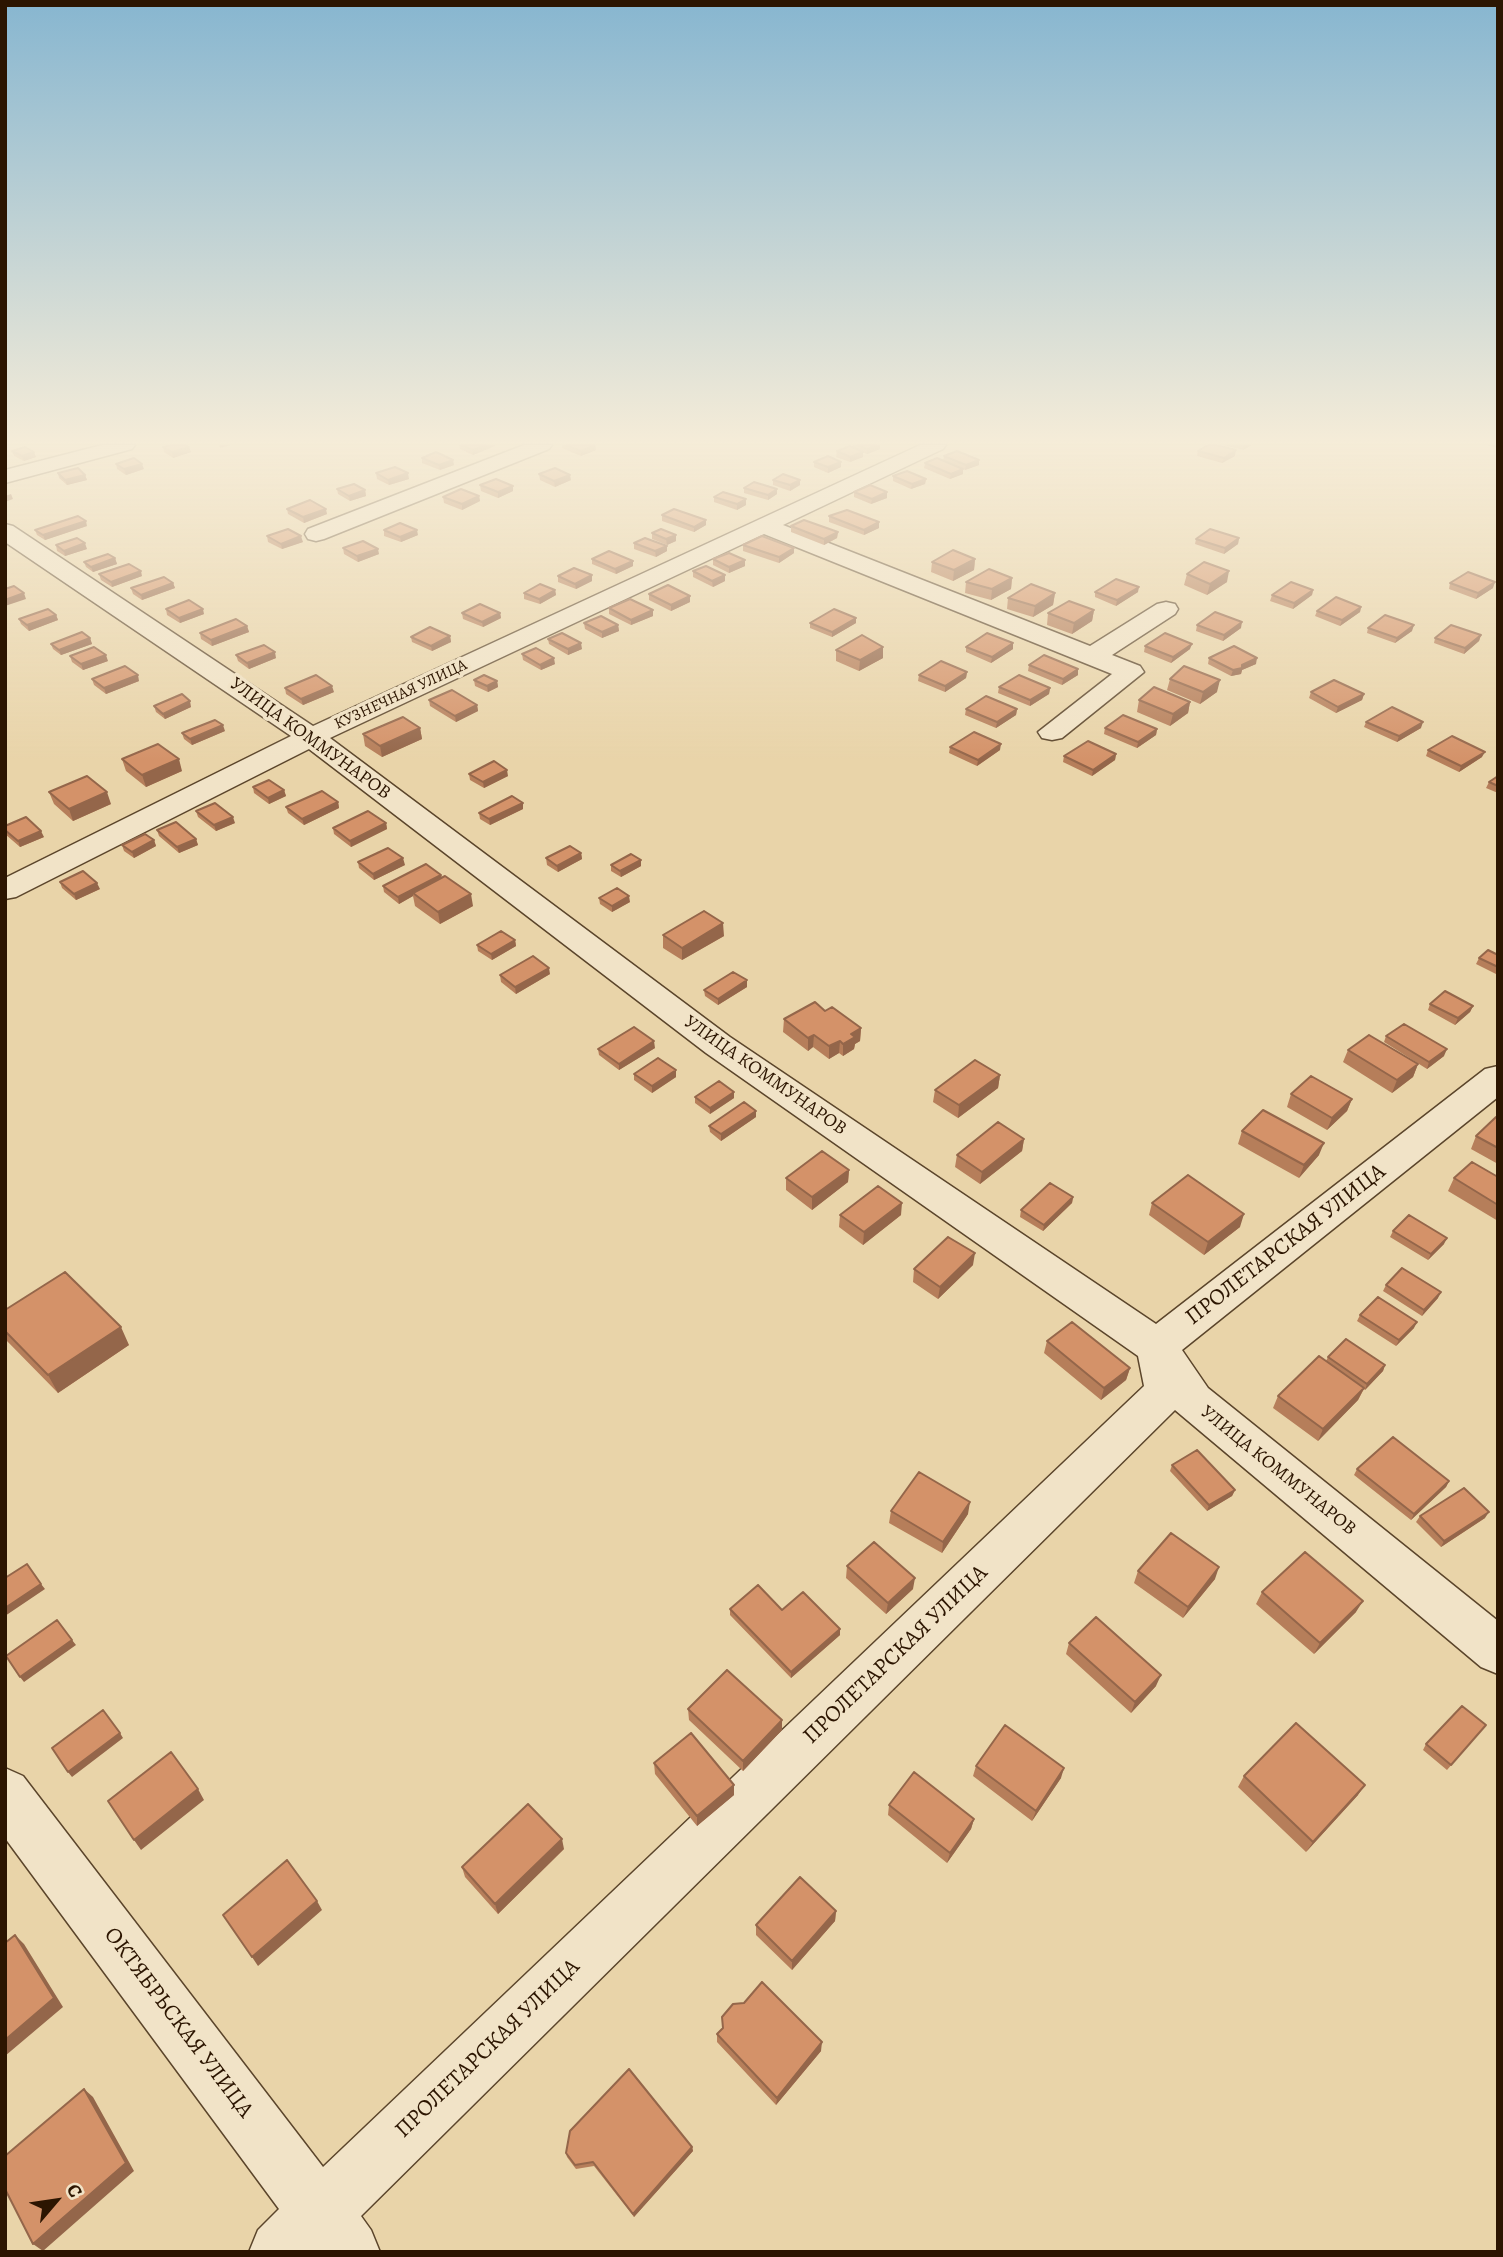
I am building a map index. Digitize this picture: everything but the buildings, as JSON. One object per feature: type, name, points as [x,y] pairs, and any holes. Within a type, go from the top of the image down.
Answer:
[{"type":"street","name":"УЛИЦА КОММУНАРОВ","points":[[34,550],[311,737],[718,1045],[1157,1347],[1193,1401],[1498,1651]]},
{"type":"street","name":"КУЗНЕЧНАЯ УЛИЦА","points":[[5,890],[311,737],[708,550]]},
{"type":"street","points":[[826,550],[1131,672],[1052,732]]},
{"type":"street","points":[[1093,656],[1166,609]]},
{"type":"street","name":"ПРОЛЕТАРСКАЯ УЛИЦА","points":[[280,2252],[335,2232],[1166,1392],[1157,1347],[1498,1078]]},
{"type":"street","name":"ОКТЯБРЬСКАЯ УЛИЦА","points":[[5,1794],[335,2232]]}]
